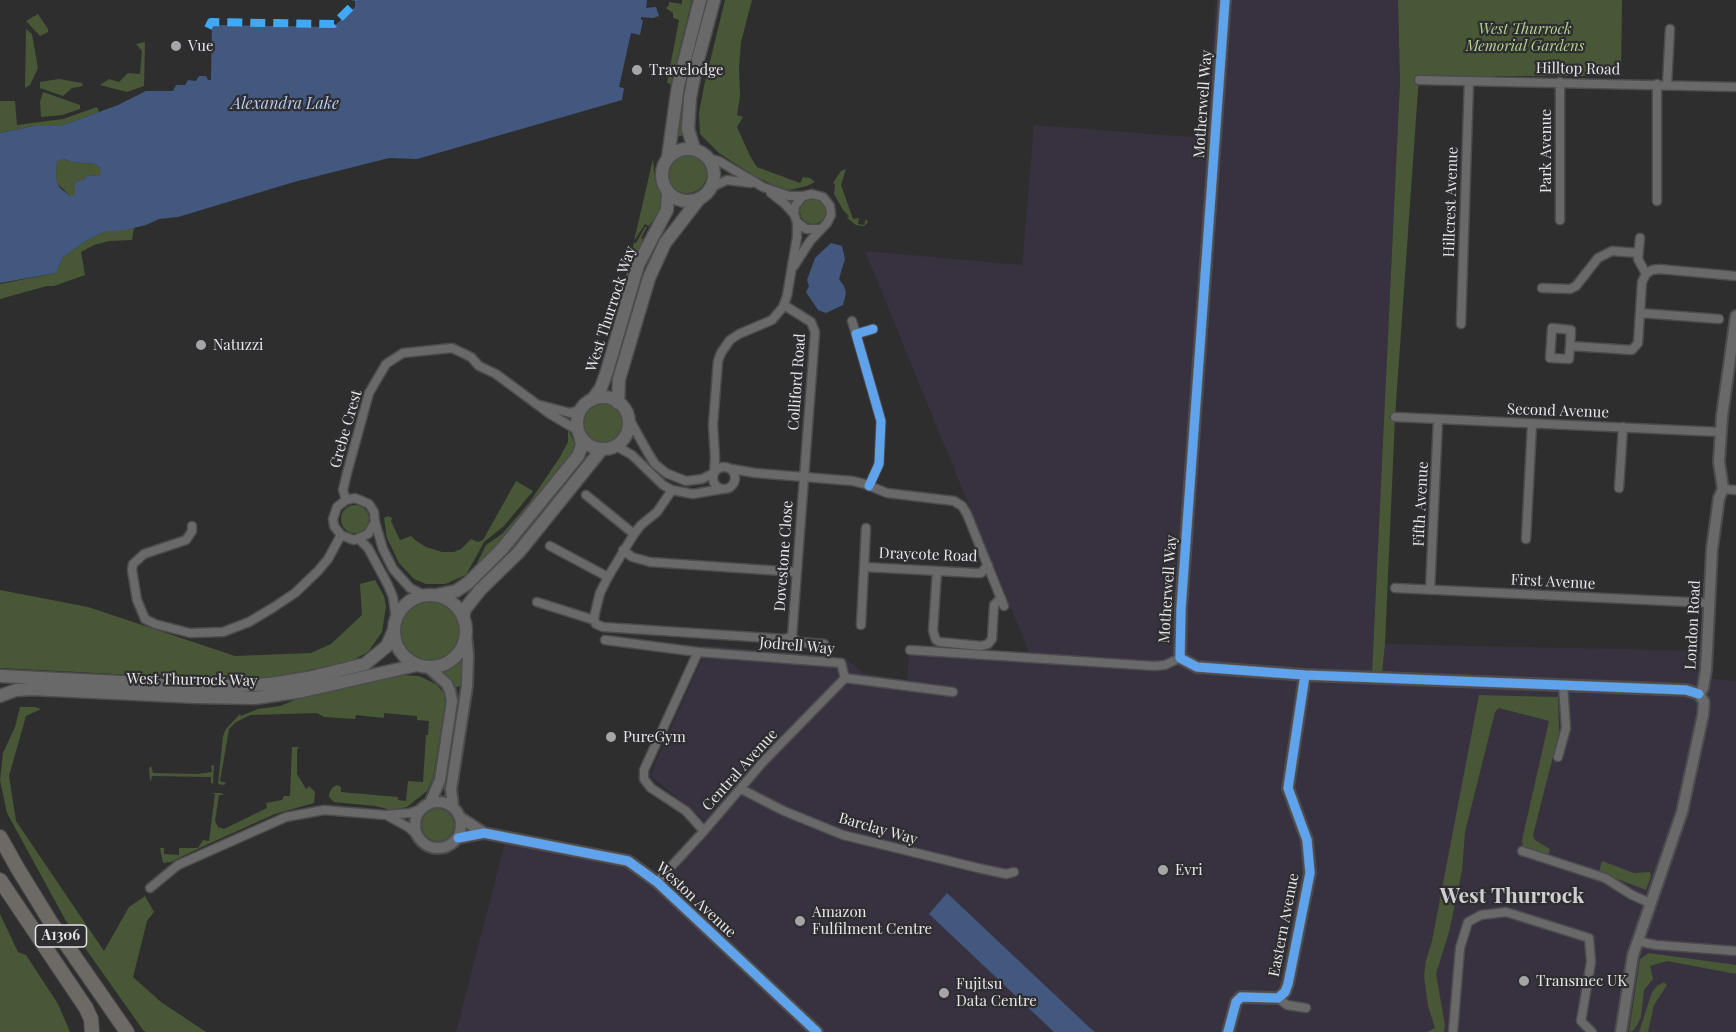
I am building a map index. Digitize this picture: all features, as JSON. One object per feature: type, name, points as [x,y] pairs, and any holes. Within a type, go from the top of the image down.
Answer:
[{"type":"main road","points":[[668,157],[680,150],[694,149],[708,158],[714,172],[710,188],[699,199],[682,201],[668,193],[661,174],[668,157],[678,86],[700,0]]},
{"type":"main road","points":[[694,149],[688,129],[690,99],[714,0]]},
{"type":"main road","name":"West Thurrock Way","points":[[592,400],[607,371],[638,265],[667,210],[668,193]]},
{"type":"main road","name":"West Thurrock Way","points":[[618,403],[619,379],[649,278],[665,243],[699,199]]},
{"type":"main road","points":[[579,433],[590,446],[602,449],[616,446],[628,429],[627,415],[618,403],[603,398],[592,400],[582,409],[578,420],[579,433],[582,445],[578,456],[502,549],[468,583],[456,591],[430,595],[406,604],[395,625],[395,641],[399,651],[406,659],[422,666],[443,665],[452,660],[462,647],[466,635],[463,617],[465,609],[480,590],[519,552],[602,449]]},
{"type":"main road","points":[[430,595],[453,603],[463,617]]},
{"type":"main road","name":"West Thurrock Way","points":[[0,676],[181,685],[270,684],[308,678],[365,664],[387,646],[395,625]]},
{"type":"main road","name":"West Thurrock Way","points":[[0,696],[16,690],[32,689],[255,698],[303,691],[422,666]]},
{"type":"main road","points":[[0,704],[32,689]]},
{"type":"main road","name":"A1306","points":[[0,837],[50,921],[127,1032]]},
{"type":"main road","name":"A1306","points":[[0,880],[86,1008],[91,1019],[92,1032]]},
{"type":"street","name":"Motherwell Way","points":[[1225,0],[1181,609],[1180,658],[1197,667],[1305,675],[1686,690],[1699,694]]},
{"type":"street","points":[[1667,85],[1670,29]]},
{"type":"street","name":"Hilltop Road","points":[[1419,80],[1736,87]]},
{"type":"street","name":"Hillcrest Avenue","points":[[1461,324],[1469,81]]},
{"type":"street","name":"Park Avenue","points":[[1560,82],[1560,220]]},
{"type":"street","points":[[1657,84],[1657,201]]},
{"type":"street","points":[[708,158],[719,161],[759,185],[785,204],[806,229],[820,229]]},
{"type":"street","points":[[710,188],[727,180],[759,185],[789,196],[817,194],[823,197],[830,206],[830,218],[792,269]]},
{"type":"street","points":[[722,489],[715,485],[714,473],[713,438],[718,361],[730,340],[772,320],[784,305],[797,237],[795,206],[804,196]]},
{"type":"street","points":[[1640,238],[1638,253],[1640,264],[1646,274]]},
{"type":"street","points":[[1542,288],[1570,289],[1576,286],[1598,258],[1612,251],[1638,253]]},
{"type":"street","points":[[1570,346],[1632,350],[1638,342],[1642,282],[1646,274],[1652,270],[1736,276]]},
{"type":"street","name":"Colliford Road","points":[[784,305],[811,322],[815,332],[804,477]]},
{"type":"street","points":[[1640,313],[1719,319]]},
{"type":"street","name":"London Road","points":[[1621,1032],[1630,969],[1637,941],[1682,812],[1704,715],[1704,702],[1699,694],[1703,688],[1706,670],[1714,532],[1719,498],[1723,489],[1719,470],[1720,432],[1731,384],[1736,316]]},
{"type":"street","points":[[852,321],[882,421],[879,464],[869,486]]},
{"type":"street","points":[[856,334],[873,329]]},
{"type":"street","name":"Grebe Crest","points":[[346,500],[343,490],[346,473],[369,393],[386,364],[403,353],[452,348],[471,357],[479,366],[496,374],[579,433]]},
{"type":"street","name":"Grebe Crest","points":[[540,405],[570,413],[582,409]]},
{"type":"street","points":[[627,415],[655,464],[666,473],[686,481],[702,479],[714,473],[718,468],[729,468],[755,474],[853,481],[887,493],[947,499],[958,504],[967,514],[1003,602],[994,605],[992,639],[988,644],[981,646],[936,640],[933,631],[937,571]]},
{"type":"street","name":"Second Avenue","points":[[1395,417],[1720,432]]},
{"type":"street","name":"Fifth Avenue","points":[[1430,590],[1438,420]]},
{"type":"street","points":[[1526,539],[1532,424]]},
{"type":"street","points":[[1619,488],[1623,427]]},
{"type":"street","points":[[713,438],[719,455],[735,475],[734,484]]},
{"type":"street","points":[[616,446],[632,455],[663,485],[672,490],[693,494],[729,488],[742,478],[755,474]]},
{"type":"street","name":"Dovestone Close","points":[[792,637],[804,477]]},
{"type":"street","points":[[1723,489],[1736,490]]},
{"type":"street","points":[[594,620],[600,593],[623,550],[641,525],[657,512],[672,490]]},
{"type":"street","points":[[586,495],[634,534]]},
{"type":"street","points":[[375,522],[368,534],[359,539],[349,539],[341,535],[334,526],[333,519],[337,507],[346,500],[355,498],[369,504],[374,512],[383,549],[393,568],[410,588],[430,595]]},
{"type":"street","points":[[192,526],[192,531],[186,540],[144,554],[133,564],[132,570],[137,600],[145,619],[155,624],[190,633],[223,632],[249,622],[274,607],[295,593],[318,571],[328,559],[341,535]]},
{"type":"street","name":"Draycote Road","points":[[861,625],[866,528]]},
{"type":"street","points":[[359,539],[368,548],[388,585],[393,597],[395,625]]},
{"type":"street","points":[[550,546],[608,577]]},
{"type":"street","points":[[623,550],[632,557],[650,562],[796,572]]},
{"type":"street","name":"Draycote Road","points":[[864,567],[981,573],[988,565]]},
{"type":"street","name":"First Avenue","points":[[1395,588],[1710,603]]},
{"type":"street","points":[[537,602],[594,620],[596,624],[603,627],[784,639],[792,637],[798,642],[824,644]]},
{"type":"street","points":[[385,815],[408,826],[426,845],[436,848],[448,846],[458,838],[461,818],[453,807],[451,789],[467,686],[466,635]]},
{"type":"street","points":[[604,640],[698,652],[644,770],[644,779],[651,788],[686,811],[704,831]]},
{"type":"street","points":[[910,650],[1154,666],[1165,665],[1180,658]]},
{"type":"street","name":"Jodrell Way","points":[[698,652],[841,663],[845,678],[953,692]]},
{"type":"street","points":[[418,836],[416,820],[440,780],[452,705],[447,684],[422,666]]},
{"type":"street","name":"Eastern Avenue","points":[[1228,1032],[1236,1002],[1241,997],[1278,998],[1285,992],[1288,984],[1310,873],[1307,840],[1288,788],[1305,675]]},
{"type":"street","name":"Central Avenue","points":[[657,882],[763,762],[845,678]]},
{"type":"street","points":[[1558,757],[1566,728],[1563,685]]},
{"type":"street","name":"Barclay Way","points":[[741,789],[784,811],[843,835],[978,868],[1006,874],[1014,872]]},
{"type":"street","points":[[150,888],[178,865],[286,817],[324,810],[385,815],[410,813],[441,802],[453,807]]},
{"type":"street","name":"Weston Avenue","points":[[461,818],[484,833]]},
{"type":"street","name":"Weston Avenue","points":[[458,838],[484,833],[620,859],[634,865],[657,882],[817,1032]]},
{"type":"street","points":[[1522,851],[1605,878],[1650,903]]},
{"type":"street","points":[[1453,1032],[1460,948],[1468,922],[1480,915],[1506,912],[1589,938],[1591,962],[1581,1021],[1592,1032]]},
{"type":"street","points":[[1637,941],[1656,945],[1736,951]]},
{"type":"street","points":[[1278,998],[1287,1005],[1306,1008]]},
{"type":"shaded area","points":[[1216,0],[1398,0],[1400,82],[1372,673],[1382,673],[1385,644],[1708,651],[1705,678],[1736,681],[1736,1032],[456,1032],[507,835],[636,860],[656,874],[705,821],[650,775],[701,660],[703,645],[845,658],[863,673],[907,680],[909,654],[1033,662],[865,251],[1022,265],[1034,125],[1204,138]]},
{"type":"green space","points":[[682,0],[692,0],[671,84],[667,83],[679,20],[673,18],[673,13],[666,8],[669,2],[682,4]]},
{"type":"green space","points":[[705,0],[708,0],[688,81],[685,135],[676,137],[682,93]]},
{"type":"green space","points":[[725,0],[752,0],[741,42],[740,96],[737,115],[743,117],[737,127],[757,167],[800,183],[803,177],[815,182],[807,186],[789,190],[756,177],[719,153],[700,134],[699,113],[704,86]]},
{"type":"green space","name":"West Thurrock Memorial Gardens","points":[[1398,0],[1622,0],[1621,76],[1419,76],[1395,417],[1382,674],[1372,673],[1400,82]]},
{"type":"green space","points":[[38,14],[48,29],[48,32],[40,36],[26,21]]},
{"type":"green space","points":[[26,29],[32,34],[38,68],[30,85],[25,88]]},
{"type":"green space","points":[[145,42],[144,86],[127,92],[100,85],[109,79],[119,82],[128,73],[140,74],[142,51],[136,44]]},
{"type":"green space","points":[[59,79],[82,83],[83,86],[72,88],[63,96],[40,88],[40,82]]},
{"type":"green space","points":[[43,92],[80,105],[80,109],[62,115],[41,117],[40,102]]},
{"type":"green space","points":[[0,101],[15,101],[17,125],[63,119],[97,107],[99,112],[61,126],[34,126],[0,133]]},
{"type":"green space","points":[[687,153],[701,159],[707,173],[701,187],[687,193],[673,187],[667,173],[673,159]]},
{"type":"green space","points":[[64,159],[71,162],[96,164],[102,174],[87,175],[85,179],[76,182],[75,196],[70,196],[57,183],[57,160]]},
{"type":"green space","points":[[653,159],[655,181],[662,204],[660,211],[649,226],[645,224],[634,241]]},
{"type":"green space","points":[[846,169],[841,185],[853,219],[859,218],[858,224],[864,225],[866,219],[868,222],[864,226],[856,225],[847,218],[849,216],[834,194],[835,184],[833,183],[841,171]]},
{"type":"green space","points":[[813,198],[822,202],[826,211],[822,220],[813,224],[804,220],[800,211],[804,202]]},
{"type":"green space","points":[[647,227],[641,238],[643,239],[624,296],[627,268],[634,243]]},
{"type":"green space","points":[[134,228],[132,240],[109,241],[81,252],[85,275],[54,286],[0,299],[0,284],[56,273],[63,257],[86,241],[103,232]]},
{"type":"green space","points":[[603,404],[616,410],[622,423],[616,436],[603,442],[590,436],[584,423],[590,410]]},
{"type":"green space","points":[[568,429],[575,444],[569,461],[525,517],[477,569],[475,567],[486,545],[502,534],[529,503],[560,457],[568,442]]},
{"type":"green space","points":[[516,481],[533,491],[504,526],[484,542],[466,575],[445,584],[426,584],[414,579],[399,563],[387,538],[384,518],[388,516],[392,518],[391,521],[400,540],[411,536],[426,547],[442,552],[454,552],[461,549],[471,539],[478,542],[483,540]]},
{"type":"green space","points":[[355,505],[365,509],[369,519],[365,529],[355,533],[345,529],[341,519],[345,509]]},
{"type":"green space","points":[[375,580],[384,596],[386,606],[382,632],[368,652],[349,662],[270,678],[231,680],[0,668],[0,590],[88,607],[235,656],[311,653],[331,644],[362,615],[360,584]]},
{"type":"green space","points":[[424,602],[436,602],[451,610],[459,625],[459,637],[451,652],[436,660],[424,660],[409,652],[401,637],[401,625],[409,610]]},
{"type":"green space","points":[[461,660],[463,685],[454,688],[441,673]]},
{"type":"green space","points":[[403,675],[419,676],[436,684],[444,693],[445,703],[433,778],[427,791],[407,807],[392,810],[334,802],[329,794],[337,785],[341,787],[341,792],[398,797],[398,800],[406,801],[408,781],[423,782],[429,721],[417,720],[417,716],[384,713],[384,718],[356,715],[355,719],[324,717],[317,713],[250,715],[236,722],[229,729],[220,781],[226,783],[218,784],[223,736],[226,729],[240,714],[241,716],[297,699]]},
{"type":"green space","points":[[1479,695],[1558,697],[1559,733],[1533,835],[1535,840],[1550,849],[1548,857],[1523,849],[1522,840],[1549,721],[1499,708],[1495,712],[1465,832],[1462,871],[1449,932],[1436,974],[1445,1025],[1444,1032],[1427,1032],[1435,1028],[1428,1006],[1424,976],[1426,960],[1432,941]]},
{"type":"green space","points":[[20,707],[41,709],[26,716],[9,776],[16,821],[104,951],[129,907],[145,896],[154,912],[147,921],[133,977],[161,1002],[206,1032],[146,1032],[143,1030],[66,921],[7,813],[0,780],[3,753],[15,727]]},
{"type":"green space","points":[[292,747],[299,747],[297,774],[306,789],[309,786],[315,792],[314,803],[275,814],[171,862],[163,863],[160,848],[164,848],[164,854],[179,855],[179,848],[198,848],[203,840],[209,841],[215,794],[211,793],[224,795],[219,795],[215,821],[218,827],[224,829],[267,808],[266,803],[290,796]]},
{"type":"green space","points":[[214,765],[213,784],[211,777],[152,776],[150,780],[149,768],[151,766],[153,773],[197,774],[212,772],[211,766]]},
{"type":"green space","points":[[438,809],[449,814],[454,825],[449,836],[438,841],[427,836],[422,825],[427,814]]},
{"type":"green space","points":[[1602,861],[1634,873],[1650,872],[1651,876],[1646,890],[1599,872]]},
{"type":"green space","points":[[0,914],[18,952],[26,955],[58,1004],[70,1032],[0,1032]]},
{"type":"green space","points":[[1649,953],[1736,965],[1736,974],[1667,961],[1650,966],[1653,979],[1644,990],[1641,1017],[1633,1031],[1629,1032],[1640,959]]},
{"type":"green space","points":[[1664,982],[1667,985],[1654,1005],[1648,1032],[1639,1032],[1652,992]]},
{"type":"water","name":"Alexandra Lake","points":[[355,0],[647,0],[646,8],[656,7],[659,16],[641,17],[643,20],[640,35],[631,33],[619,87],[624,88],[622,100],[417,159],[389,158],[294,182],[178,217],[159,219],[125,230],[103,232],[63,257],[56,273],[0,283],[0,133],[34,126],[61,126],[118,105],[146,91],[173,91],[176,85],[185,85],[188,80],[196,81],[199,76],[206,76],[208,80],[211,80],[212,25],[333,27],[355,7]],"holes":[[[64,159],[71,162],[96,164],[101,174],[87,175],[85,179],[75,182],[75,196],[70,196],[57,183],[57,161]]]},
{"type":"water","points":[[831,243],[842,246],[845,259],[839,279],[846,293],[843,305],[826,313],[818,310],[806,292],[809,286],[807,280],[815,258]]},
{"type":"water","points":[[947,893],[1095,1032],[1054,1032],[929,914]]},
{"type":"marked path","points":[[208,28],[211,22],[334,24],[352,6],[353,0]]},
{"type":"cycle path","points":[[1225,0],[1181,609],[1180,658],[1197,667],[1305,675],[1686,690],[1699,694]]},
{"type":"cycle path","points":[[869,486],[879,464],[881,421],[856,334],[873,329]]},
{"type":"cycle path","points":[[1228,1032],[1236,1002],[1241,997],[1278,998],[1285,992],[1288,984],[1310,873],[1307,840],[1288,788],[1305,675]]},
{"type":"cycle path","points":[[458,838],[484,833],[628,861],[657,882],[817,1032]]},
{"type":"place","name":"Vue","points":[[176,46]]},
{"type":"place","name":"Travelodge","points":[[637,70]]},
{"type":"place","name":"Natuzzi","points":[[201,345]]},
{"type":"place","name":"PureGym","points":[[611,737]]},
{"type":"place","name":"Evri","points":[[1163,870]]},
{"type":"place","name":"Amazon Fulfilment Centre","points":[[800,921]]},
{"type":"place","name":"Transmec UK","points":[[1524,981]]},
{"type":"place","name":"Fujitsu Data Centre","points":[[944,993]]},
{"type":"district","name":"West Thurrock","points":[[1512,896]]}]
